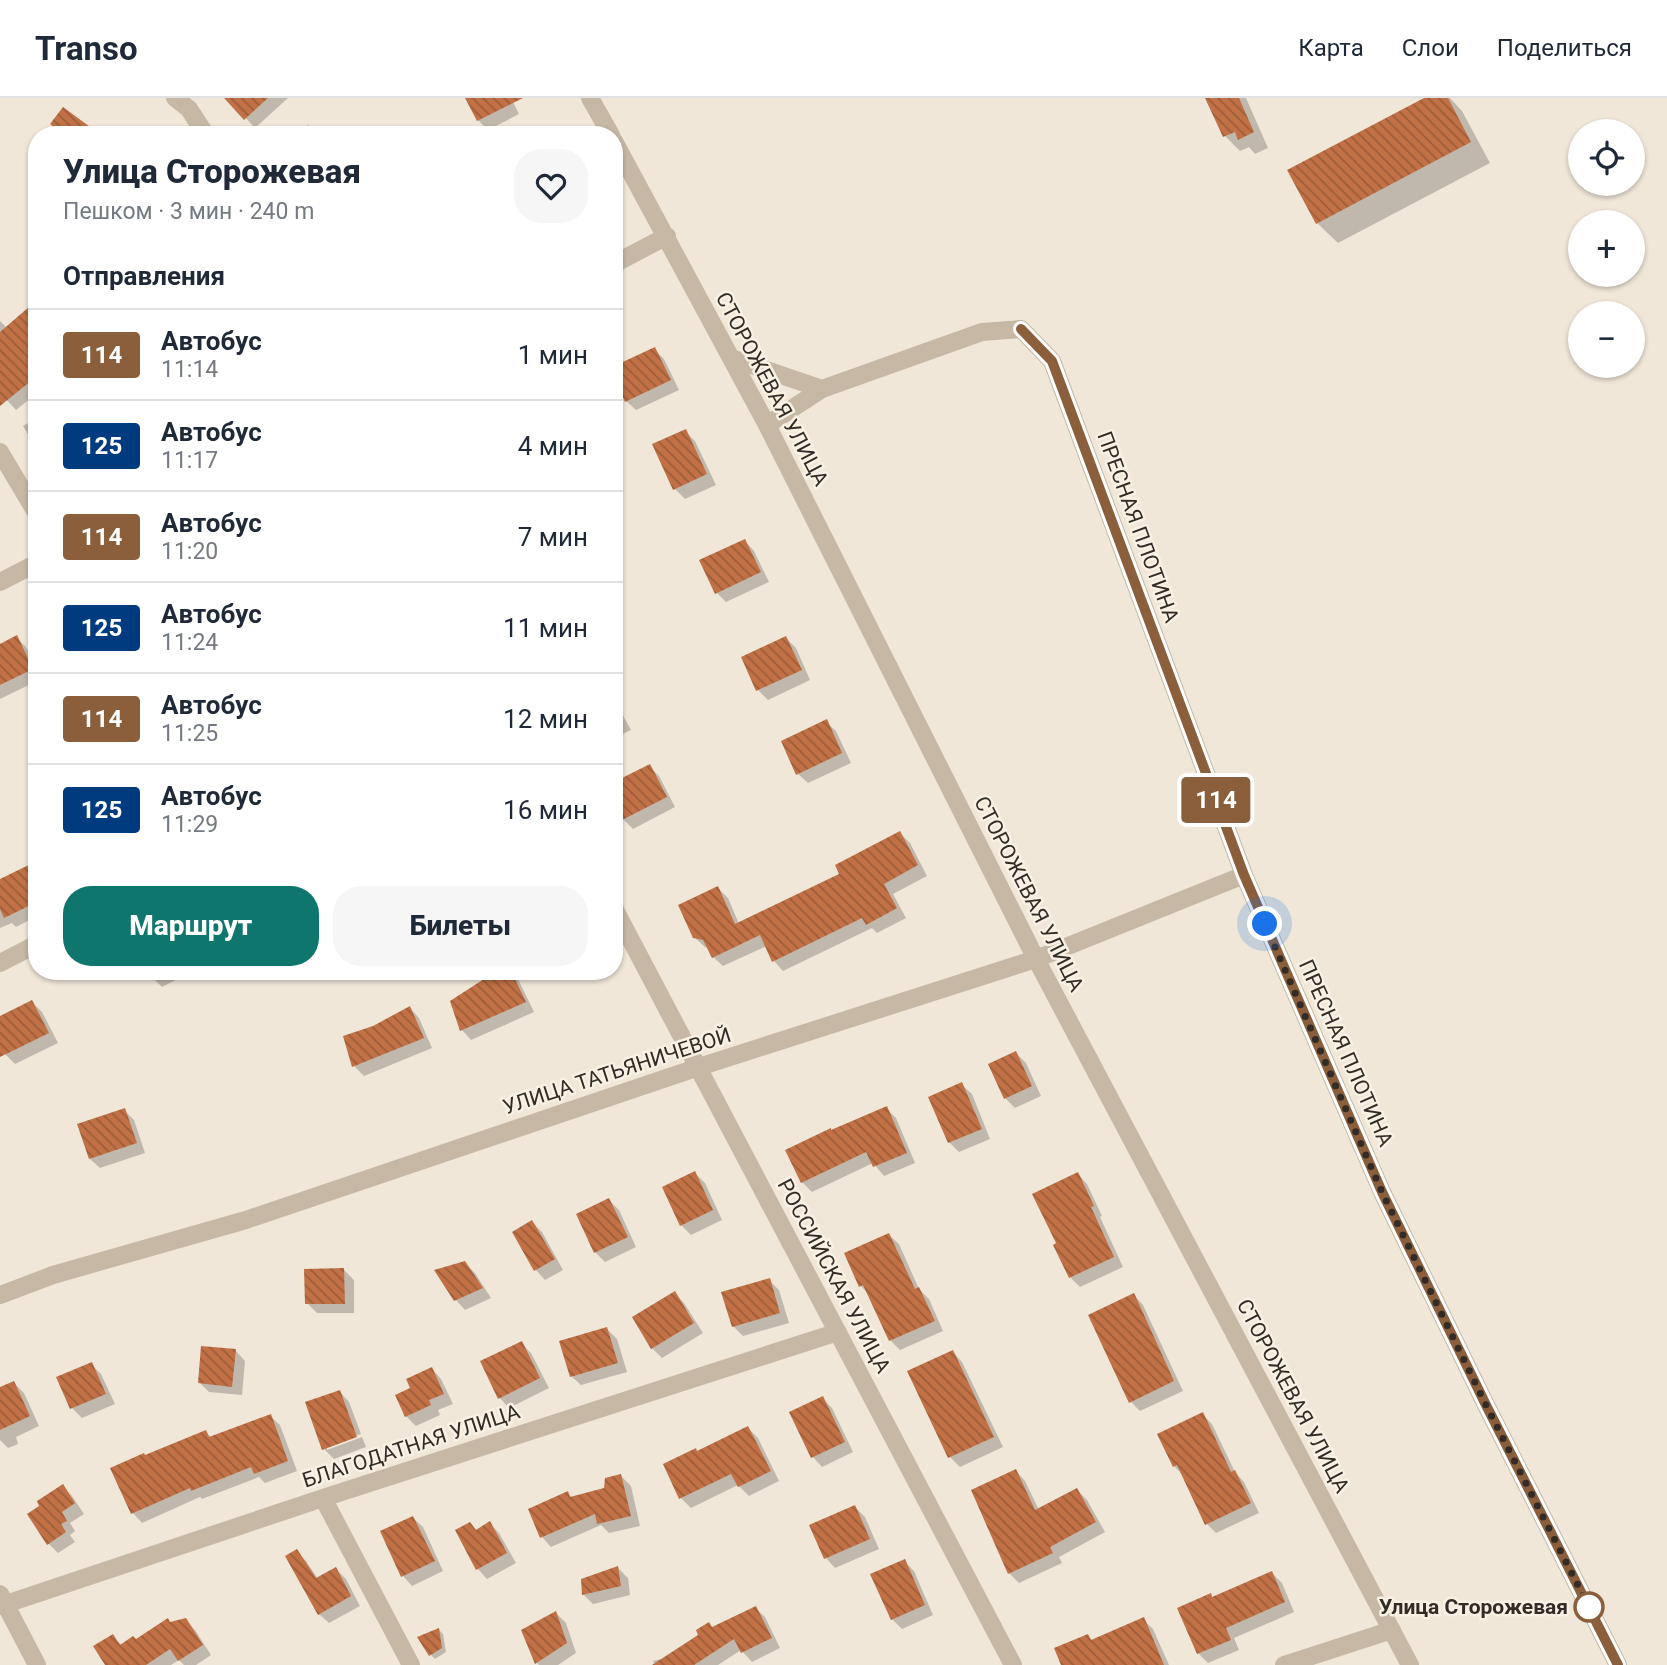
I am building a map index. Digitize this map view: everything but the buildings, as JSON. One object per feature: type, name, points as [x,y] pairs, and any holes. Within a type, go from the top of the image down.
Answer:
[{"type":"street","points":[[175,98],[189,109],[200,126]]},
{"type":"street","points":[[590,98],[606,126]]},
{"type":"street","name":"СТОРОЖЕВАЯ УЛИЦА","points":[[623,157],[767,425],[1036,959],[1410,1665]]},
{"type":"street","points":[[623,259],[667,236]]},
{"type":"street","name":"ПРЕСНАЯ ПЛОТИНА","points":[[821,389],[982,332],[1021,329],[1052,361],[1244,875],[1382,1192],[1618,1665]]},
{"type":"street","points":[[731,358],[821,389]]},
{"type":"street","points":[[767,425],[821,389]]},
{"type":"street","points":[[0,452],[28,499]]},
{"type":"street","points":[[0,582],[28,568]]},
{"type":"street","name":"УЛИЦА ТАТЬЯНИЧЕВОЙ","points":[[0,1295],[53,1275],[246,1220],[699,1066],[1036,959],[1244,875]]},
{"type":"street","name":"РОССИЙСКАЯ УЛИЦА","points":[[623,925],[1013,1665]]},
{"type":"street","points":[[0,963],[28,949]]},
{"type":"street","name":"БЛАГОДАТНАЯ УЛИЦА","points":[[2,1601],[838,1332]]},
{"type":"street","points":[[323,1498],[411,1665]]},
{"type":"street","points":[[2,1601],[37,1665]]},
{"type":"street","points":[[1284,1665],[1392,1630]]},
{"type":"bus line","name":"114","points":[[1021,329],[1052,361],[1244,875],[1382,1192],[1618,1665]]},
{"type":"place","name":"Улица Сторожевая","points":[[1589,1607]]},
{"type":"route","points":[[1265,924],[1382,1192],[1589,1607]]}]
